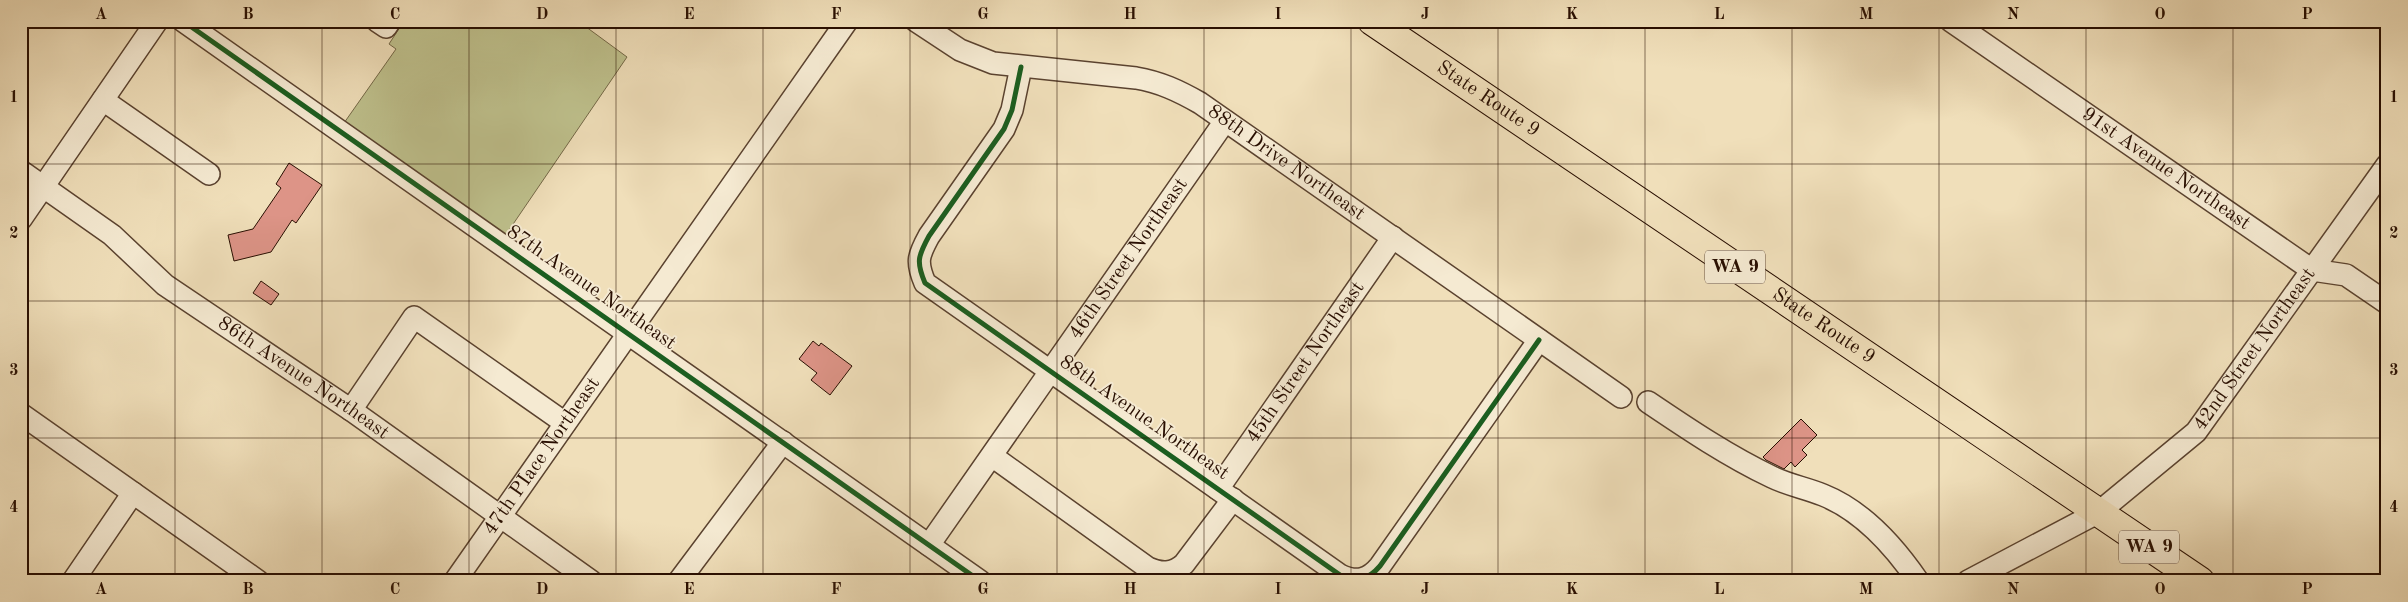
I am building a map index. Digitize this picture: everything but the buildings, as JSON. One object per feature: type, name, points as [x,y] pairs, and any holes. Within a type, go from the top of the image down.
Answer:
[{"type":"main road","name":"State Route 9","points":[[1372,21],[2200,581]]},
{"type":"street","points":[[21,219],[157,21]]},
{"type":"street","name":"87th Avenue Northeast","points":[[184,21],[629,332],[980,581]]},
{"type":"street","name":"47th PIace Northeast","points":[[456,581],[847,21]]},
{"type":"street","name":"88th Drive Northeast","points":[[916,21],[942,40],[977,58],[1021,67],[1136,78],[1156,82],[1178,90],[1393,237],[1621,397]]},
{"type":"street","name":"91st Avenue Northeast","points":[[1951,21],[2312,270],[2346,275],[2387,303]]},
{"type":"street","name":"88th Avenue Northeast","points":[[1021,67],[1012,110],[1004,129],[929,236],[919,255],[919,268],[925,283],[1340,575],[1349,579],[1361,580]]},
{"type":"street","points":[[103,100],[209,174]]},
{"type":"street","name":"46th Street Northeast","points":[[929,545],[1225,121]]},
{"type":"street","name":"42nd Street Northeast","points":[[1968,581],[2099,512],[2196,432],[2387,166]]},
{"type":"street","name":"86th Avenue Northeast","points":[[21,171],[112,235],[164,285],[351,410],[591,581]]},
{"type":"street","name":"45th Street Northeast","points":[[992,456],[1148,568],[1157,572],[1177,570],[1184,564],[1226,494],[1393,237]]},
{"type":"street","points":[[351,410],[414,317],[565,423]]},
{"type":"street","points":[[1361,580],[1372,575],[1380,566],[1539,340]]},
{"type":"street","points":[[1648,402],[1709,443],[1773,477],[1824,496],[1854,513],[1880,533],[1918,581]]},
{"type":"street","points":[[21,414],[258,581]]},
{"type":"street","points":[[680,581],[783,442]]},
{"type":"street","points":[[74,581],[133,493]]},
{"type":"green space","points":[[404,21],[578,21],[627,57],[505,236],[344,123],[396,49],[389,44]]},
{"type":"cycle path","points":[[183,21],[980,581]]},
{"type":"cycle path","points":[[1021,67],[1012,110],[1004,129],[929,236],[922,249],[919,264],[925,283],[1340,575],[1352,579],[1362,579],[1380,566],[1539,340]]}]
